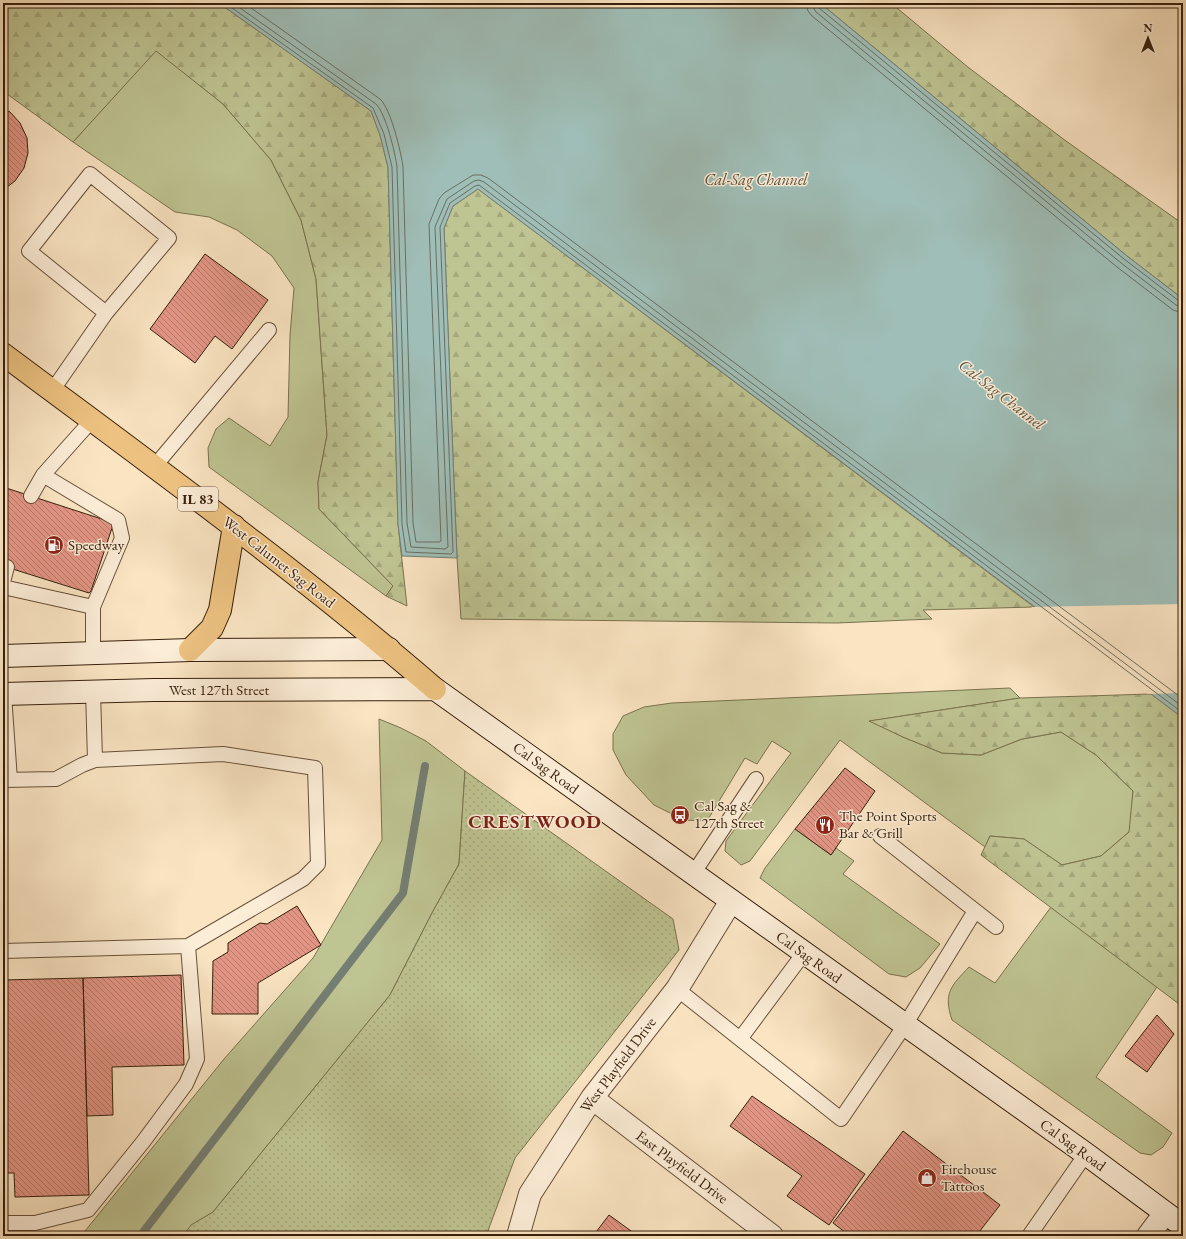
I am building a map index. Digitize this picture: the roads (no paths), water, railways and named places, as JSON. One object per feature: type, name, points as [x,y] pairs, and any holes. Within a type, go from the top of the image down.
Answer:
[{"type":"main road","name":"West Calumet Sag Road","points":[[3,354],[234,526],[389,649],[435,689]]},
{"type":"main road","points":[[190,650],[212,628],[220,610],[234,526]]},
{"type":"main road","points":[[3,656],[190,650],[389,649]]},
{"type":"main road","name":"West 127th Street","points":[[3,694],[154,690],[435,689]]},
{"type":"main road","name":"Cal Sag Road","points":[[435,689],[1086,1154],[1183,1226]]},
{"type":"main road","name":"West Playfield Drive","points":[[518,1236],[530,1194],[592,1098],[677,989],[732,901]]},
{"type":"main road","name":"East Playfield Drive","points":[[592,1098],[772,1236]]},
{"type":"main road","points":[[1148,1236],[1165,1213]]},
{"type":"lane","points":[[52,391],[106,313],[169,238],[90,174],[29,251],[106,313]]},
{"type":"lane","points":[[154,467],[269,330]]},
{"type":"lane","points":[[31,496],[43,475],[92,420]]},
{"type":"lane","points":[[43,475],[118,520],[122,538],[93,607],[93,653]]},
{"type":"lane","points":[[3,582],[7,567]]},
{"type":"lane","points":[[3,587],[93,607]]},
{"type":"lane","points":[[93,692],[95,760]]},
{"type":"lane","points":[[3,694],[7,780],[56,780],[82,765],[95,760],[224,754],[315,768],[318,864],[303,879],[188,946],[3,951]]},
{"type":"lane","points":[[693,874],[756,779]]},
{"type":"lane","points":[[880,836],[996,927]]},
{"type":"lane","points":[[677,989],[841,1119],[905,1025],[975,911]]},
{"type":"lane","points":[[3,1223],[35,1223],[88,1210],[143,1142],[186,1084],[197,1059],[188,946]]},
{"type":"lane","points":[[740,1039],[804,953]]},
{"type":"lane","points":[[1028,1236],[1086,1154]]},
{"type":"water","name":"Cal-Sag Channel","points":[[219,3],[820,3],[1127,256],[1183,299],[1183,718],[478,189],[453,206],[444,228],[457,558],[402,556],[398,524],[388,167],[380,135],[371,111]]},
{"type":"waterway","points":[[141,1236],[403,893],[425,766]]},
{"type":"place","name":"Speedway","points":[[54,545]]},
{"type":"place","name":"Cal Sag & 127th Street","points":[[680,815]]},
{"type":"place","name":"The Point Sports Bar & Grill","points":[[825,825]]},
{"type":"place","name":"Firehouse Tattoos","points":[[927,1178]]},
{"type":"district","name":"CRESTWOOD","points":[[535,821]]}]
